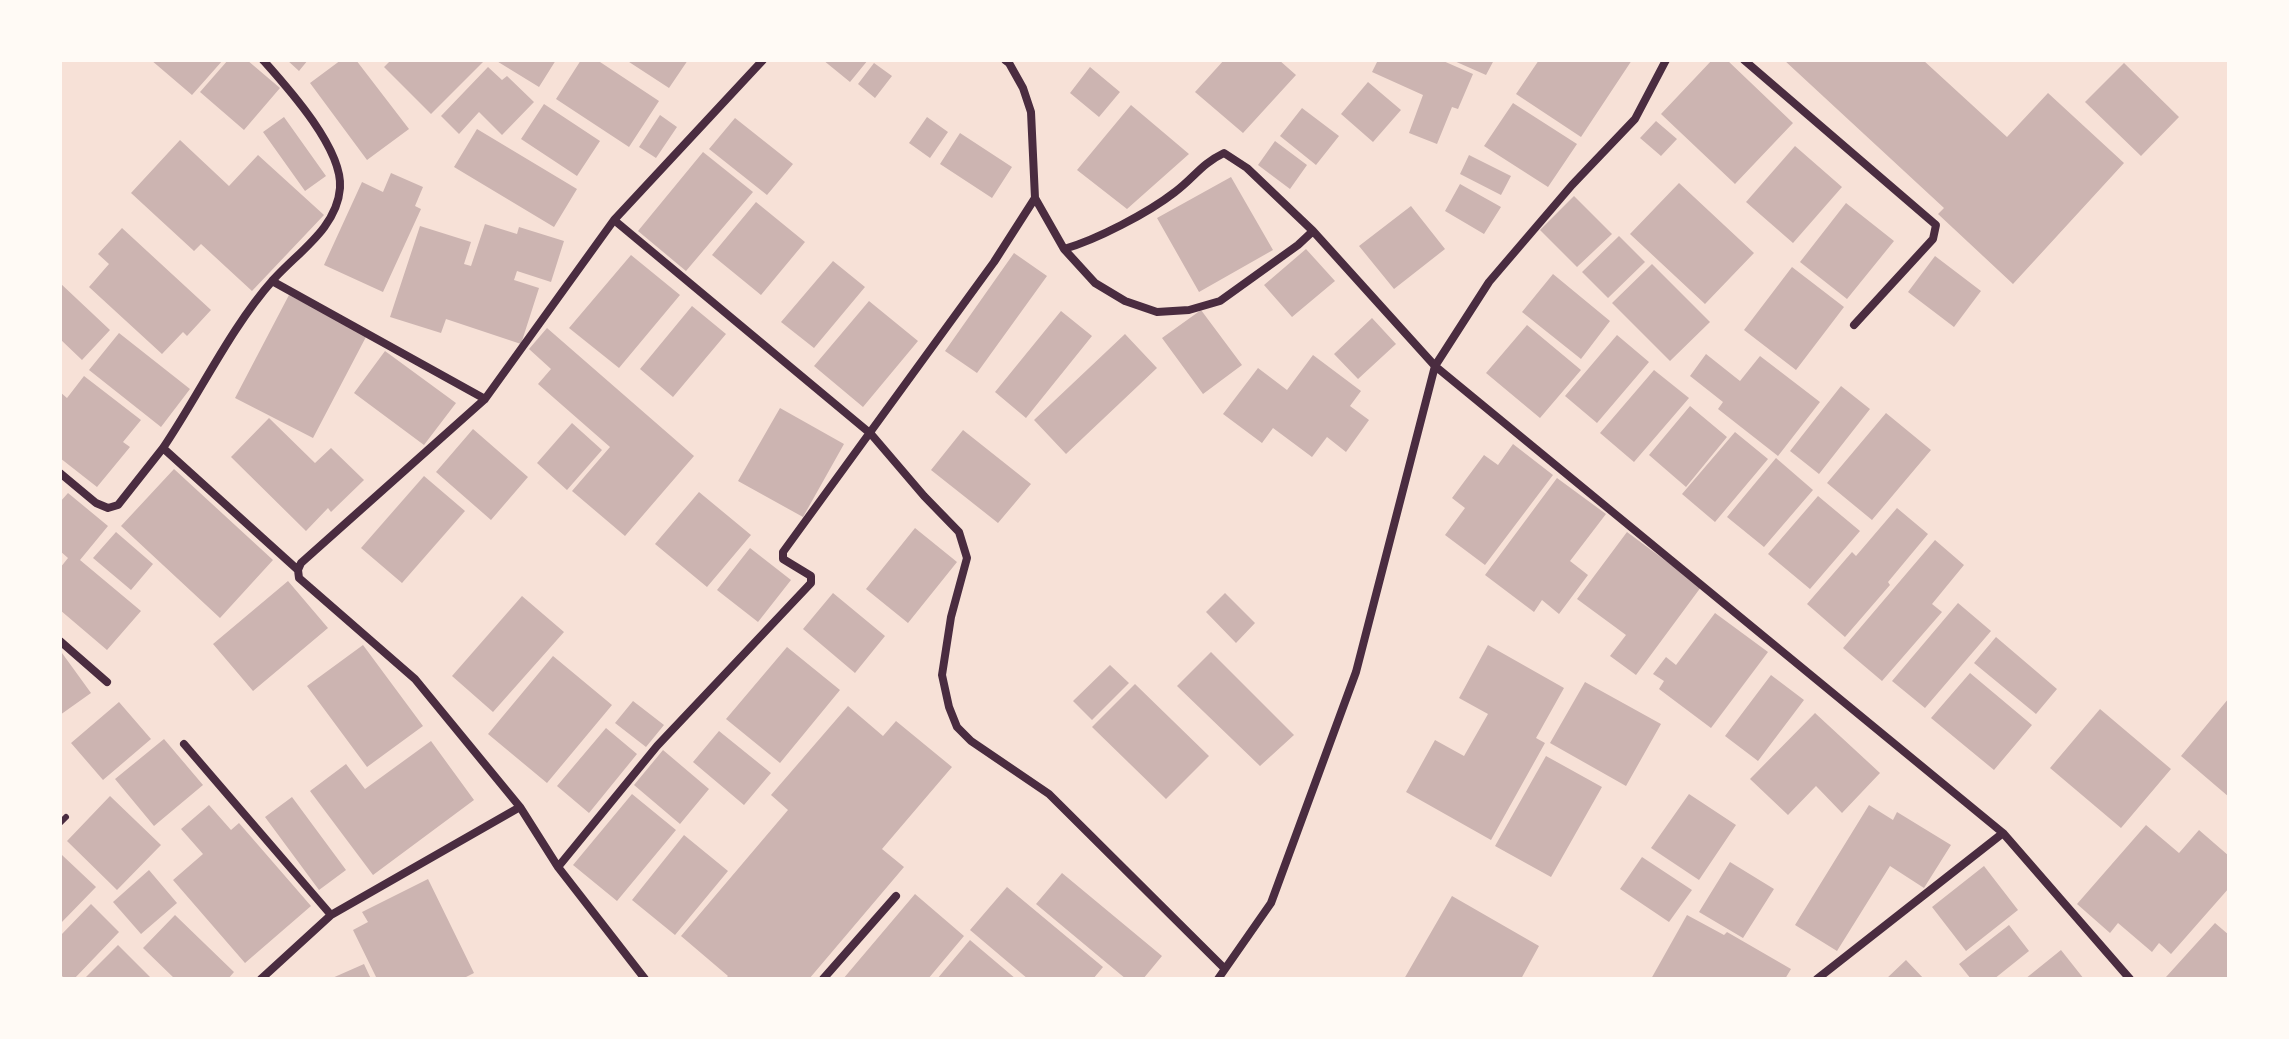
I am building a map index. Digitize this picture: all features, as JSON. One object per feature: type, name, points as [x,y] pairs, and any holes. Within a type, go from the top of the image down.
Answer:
[{"type":"street","points":[[60,473],[96,503],[108,508],[118,505],[163,448],[226,345],[272,281],[323,230],[335,207],[340,188],[337,166],[301,101],[263,60]]},
{"type":"street","points":[[645,979],[558,867],[520,807],[415,679],[299,578],[298,570],[301,563],[485,399],[614,220],[763,60]]},
{"type":"street","points":[[1005,60],[1023,88],[1031,112],[1035,198],[1064,249],[1095,283],[1125,301],[1157,312],[1189,310],[1220,301],[1313,231]]},
{"type":"street","points":[[1744,60],[1936,225],[1933,239],[1854,325]]},
{"type":"street","points":[[1218,979],[1271,903],[1356,672],[1435,366],[1489,282],[1572,185],[1635,119],[1662,61]]},
{"type":"street","points":[[1064,249],[1089,242],[1175,192],[1206,162],[1224,153],[1247,168],[1313,231],[1435,366],[2003,833],[2130,979]]},
{"type":"street","points":[[558,867],[657,746],[811,583],[811,576],[783,559],[783,552],[994,262],[1035,198]]},
{"type":"street","points":[[614,220],[871,434],[959,532],[967,558],[951,617],[942,675],[957,727],[971,741],[1049,794],[1224,968]]},
{"type":"street","points":[[272,281],[485,399]]},
{"type":"street","points":[[163,448],[298,570]]},
{"type":"street","points":[[60,641],[107,682]]},
{"type":"street","points":[[184,744],[331,915]]},
{"type":"street","points":[[261,979],[331,915],[520,807]]},
{"type":"street","points":[[1817,979],[2003,833]]},
{"type":"street","points":[[823,979],[896,896]]},
{"type":"building","points":[[151,60],[223,60],[192,95]]},
{"type":"building","points":[[228,60],[247,60],[280,88],[244,130],[200,92]]},
{"type":"building","points":[[287,60],[308,60],[299,71]]},
{"type":"building","points":[[341,60],[356,60],[409,129],[367,160],[310,83]]},
{"type":"building","points":[[391,60],[485,60],[431,114],[384,67]]},
{"type":"building","points":[[495,60],[556,60],[539,87]]},
{"type":"building","points":[[581,60],[597,60],[659,101],[629,147],[556,99]]},
{"type":"building","points":[[626,60],[688,60],[669,88]]},
{"type":"building","points":[[823,60],[868,60],[850,82]]},
{"type":"building","points":[[1224,60],[1279,60],[1296,75],[1243,133],[1195,92]]},
{"type":"building","points":[[1378,60],[1441,60],[1473,74],[1458,109],[1452,107],[1437,144],[1409,133],[1423,95],[1372,72]]},
{"type":"building","points":[[1452,60],[1494,60],[1486,75]]},
{"type":"building","points":[[1539,60],[1632,60],[1581,137],[1516,94]]},
{"type":"building","points":[[1712,60],[1727,60],[1793,123],[1735,184],[1661,114]]},
{"type":"building","points":[[1784,60],[1923,60],[2007,137],[2048,93],[2124,163],[2013,284],[1938,214],[1944,208]]},
{"type":"building","points":[[874,63],[892,76],[875,98],[858,84]]},
{"type":"building","points":[[2124,63],[2179,117],[2141,156],[2085,102]]},
{"type":"building","points":[[488,67],[502,80],[507,76],[534,102],[502,135],[479,112],[459,134],[441,116]]},
{"type":"building","points":[[1090,67],[1120,92],[1099,117],[1070,93]]},
{"type":"building","points":[[1368,82],[1401,110],[1373,142],[1341,114]]},
{"type":"building","points":[[1513,103],[1577,144],[1548,187],[1484,146]]},
{"type":"building","points":[[544,104],[600,141],[577,176],[521,139]]},
{"type":"building","points":[[1131,105],[1189,154],[1127,209],[1077,170]]},
{"type":"building","points":[[1302,108],[1339,136],[1316,165],[1280,136]]},
{"type":"building","points":[[660,115],[677,127],[656,158],[639,147]]},
{"type":"building","points":[[284,117],[326,176],[305,191],[263,132]]},
{"type":"building","points":[[927,117],[948,132],[930,158],[909,143]]},
{"type":"building","points":[[735,118],[793,164],[767,195],[709,149]]},
{"type":"building","points":[[1656,121],[1677,139],[1661,156],[1640,138]]},
{"type":"building","points":[[477,129],[577,189],[554,227],[454,167]]},
{"type":"building","points":[[960,133],[1012,167],[992,198],[940,164]]},
{"type":"building","points":[[180,140],[229,186],[258,155],[324,215],[252,291],[201,244],[194,251],[131,193]]},
{"type":"building","points":[[1275,141],[1307,165],[1290,189],[1258,165]]},
{"type":"building","points":[[1795,146],[1842,187],[1793,243],[1746,202]]},
{"type":"building","points":[[703,152],[753,192],[686,271],[638,231]]},
{"type":"building","points":[[1469,155],[1511,176],[1501,195],[1460,174]]},
{"type":"building","points":[[391,173],[423,187],[415,206],[421,209],[383,292],[324,265],[362,182],[383,192]]},
{"type":"building","points":[[1231,177],[1273,250],[1199,292],[1157,218]]},
{"type":"building","points":[[1679,183],[1754,253],[1705,304],[1630,234]]},
{"type":"building","points":[[1460,184],[1501,207],[1484,234],[1445,211]]},
{"type":"building","points":[[1574,196],[1612,234],[1577,267],[1540,230]]},
{"type":"building","points":[[756,202],[805,242],[761,295],[712,255]]},
{"type":"building","points":[[1846,203],[1894,241],[1847,299],[1800,262]]},
{"type":"building","points":[[1411,206],[1445,249],[1394,289],[1359,246]]},
{"type":"building","points":[[485,224],[517,234],[519,227],[564,241],[551,282],[517,271],[514,280],[539,288],[521,344],[446,319],[441,333],[390,317],[420,226],[471,242],[464,264],[471,266]]},
{"type":"building","points":[[122,228],[211,310],[187,336],[183,332],[162,354],[89,287],[109,264],[98,254]]},
{"type":"building","points":[[1619,236],[1645,262],[1608,298],[1582,272]]},
{"type":"building","points":[[1306,249],[1335,281],[1292,317],[1264,285]]},
{"type":"building","points":[[1014,253],[1047,276],[977,373],[945,351]]},
{"type":"building","points":[[631,255],[680,295],[619,368],[569,328]]},
{"type":"building","points":[[1935,256],[1981,291],[1954,327],[1908,292]]},
{"type":"building","points":[[833,261],[865,287],[814,348],[781,322]]},
{"type":"building","points":[[1652,264],[1710,322],[1670,361],[1612,303]]},
{"type":"building","points":[[1792,267],[1844,307],[1796,370],[1744,330]]},
{"type":"building","points":[[1553,274],[1610,321],[1581,359],[1522,312]]},
{"type":"building","points":[[60,283],[110,330],[82,360],[60,339]]},
{"type":"building","points":[[289,295],[367,335],[313,438],[235,398]]},
{"type":"building","points":[[869,301],[918,341],[863,407],[814,366]]},
{"type":"building","points":[[692,306],[726,334],[673,397],[640,369]]},
{"type":"building","points":[[1201,310],[1242,365],[1203,394],[1162,338]]},
{"type":"building","points":[[1061,311],[1092,336],[1026,418],[995,392]]},
{"type":"building","points":[[1372,318],[1396,344],[1358,379],[1334,354]]},
{"type":"building","points":[[1527,325],[1581,370],[1540,418],[1486,373]]},
{"type":"building","points":[[547,328],[694,456],[625,536],[572,491],[610,447],[538,384],[551,369],[529,349]]},
{"type":"building","points":[[119,333],[190,389],[161,427],[89,370]]},
{"type":"building","points":[[1125,334],[1157,368],[1066,454],[1034,420]]},
{"type":"building","points":[[1617,335],[1649,362],[1597,423],[1565,396]]},
{"type":"building","points":[[385,351],[456,403],[424,445],[354,393]]},
{"type":"building","points":[[1706,354],[1740,381],[1760,356],[1820,402],[1778,456],[1718,409],[1723,402],[1690,376]]},
{"type":"building","points":[[1313,355],[1361,391],[1350,406],[1369,420],[1346,452],[1327,437],[1312,457],[1273,428],[1262,443],[1223,414],[1258,368],[1287,390]]},
{"type":"building","points":[[1654,370],[1689,398],[1634,462],[1600,433]]},
{"type":"building","points":[[84,376],[141,420],[123,442],[130,447],[97,487],[60,458],[60,392],[67,398]]},
{"type":"building","points":[[1841,386],[1870,409],[1819,474],[1790,451]]},
{"type":"building","points":[[1690,406],[1727,437],[1686,487],[1649,455]]},
{"type":"building","points":[[780,408],[844,444],[803,517],[738,481]]},
{"type":"building","points":[[1886,413],[1931,450],[1872,520],[1827,483]]},
{"type":"building","points":[[269,418],[315,463],[331,448],[364,480],[331,512],[328,508],[306,531],[231,457]]},
{"type":"building","points":[[572,423],[602,450],[567,490],[537,463]]},
{"type":"building","points":[[473,429],[528,477],[491,520],[436,472]]},
{"type":"building","points":[[963,430],[1031,484],[998,523],[931,470]]},
{"type":"building","points":[[1735,432],[1768,459],[1715,522],[1682,494]]},
{"type":"building","points":[[1513,444],[1553,475],[1485,565],[1445,535],[1465,508],[1452,498],[1484,455],[1498,465]]},
{"type":"building","points":[[1776,458],[1813,490],[1764,547],[1727,517]]},
{"type":"building","points":[[174,469],[273,560],[220,618],[121,526]]},
{"type":"building","points":[[424,476],[465,511],[402,583],[361,548]]},
{"type":"building","points":[[1557,478],[1606,514],[1570,561],[1588,575],[1559,614],[1542,600],[1534,612],[1485,575]]},
{"type":"building","points":[[699,492],[751,535],[707,587],[655,544]]},
{"type":"building","points":[[68,493],[108,526],[80,560],[141,611],[107,650],[60,610],[60,568],[68,558],[60,551],[60,502]]},
{"type":"building","points":[[1818,496],[1860,531],[1810,589],[1768,554]]},
{"type":"building","points":[[1897,508],[1928,534],[1888,582],[1890,585],[1845,637],[1807,604],[1852,552],[1856,556]]},
{"type":"building","points":[[915,528],[957,562],[908,623],[866,589]]},
{"type":"building","points":[[116,532],[153,564],[131,590],[93,558]]},
{"type":"building","points":[[1627,532],[1701,587],[1636,675],[1610,656],[1626,635],[1577,599]]},
{"type":"building","points":[[1935,540],[1964,565],[1932,604],[1942,612],[1882,681],[1843,648]]},
{"type":"building","points":[[750,548],[791,580],[758,622],[717,590]]},
{"type":"building","points":[[288,581],[328,628],[253,691],[213,644]]},
{"type":"building","points":[[833,593],[885,636],[855,673],[803,629]]},
{"type":"building","points":[[1225,593],[1255,623],[1236,643],[1206,612]]},
{"type":"building","points":[[522,596],[564,632],[493,712],[452,676]]},
{"type":"building","points":[[1958,603],[1991,631],[1925,708],[1892,681]]},
{"type":"building","points":[[1715,613],[1768,652],[1711,728],[1659,689],[1664,681],[1653,674],[1666,657],[1676,665]]},
{"type":"building","points":[[1996,637],[2057,689],[2036,714],[1974,663]]},
{"type":"building","points":[[363,645],[423,726],[367,767],[307,686]]},
{"type":"building","points":[[1488,645],[1564,688],[1536,738],[1545,743],[1491,840],[1406,792],[1435,740],[1464,756],[1488,714],[1459,698]]},
{"type":"building","points":[[787,647],[840,690],[780,763],[726,719]]},
{"type":"building","points":[[1211,652],[1294,735],[1260,766],[1177,686]]},
{"type":"building","points":[[60,654],[91,693],[60,715]]},
{"type":"building","points":[[553,656],[612,705],[547,783],[488,734]]},
{"type":"building","points":[[1110,665],[1129,683],[1092,720],[1073,701]]},
{"type":"building","points":[[1970,673],[2032,725],[1994,770],[1931,718]]},
{"type":"building","points":[[1771,675],[1804,700],[1758,761],[1725,736]]},
{"type":"building","points":[[1585,682],[1661,724],[1626,786],[1550,743]]},
{"type":"building","points":[[1135,684],[1209,756],[1166,799],[1092,727]]},
{"type":"building","points":[[2229,698],[2229,797],[2181,756]]},
{"type":"building","points":[[633,701],[664,725],[646,747],[615,723]]},
{"type":"building","points":[[119,702],[151,739],[103,780],[71,743]]},
{"type":"building","points":[[848,706],[883,736],[896,721],[952,767],[882,849],[904,867],[809,979],[725,979],[728,976],[681,936],[788,810],[771,795]]},
{"type":"building","points":[[2100,709],[2171,769],[2121,828],[2050,768]]},
{"type":"building","points":[[1815,713],[1880,773],[1842,813],[1816,786],[1788,815],[1750,779]]},
{"type":"building","points":[[606,728],[637,754],[589,813],[557,786]]},
{"type":"building","points":[[719,731],[771,773],[744,805],[693,762]]},
{"type":"building","points":[[164,739],[203,785],[154,826],[115,779]]},
{"type":"building","points":[[431,741],[474,800],[373,875],[310,791],[346,764],[365,789]]},
{"type":"building","points":[[663,750],[709,789],[680,824],[634,785]]},
{"type":"building","points":[[1546,756],[1602,787],[1551,877],[1495,846]]},
{"type":"building","points":[[632,794],[676,830],[617,901],[573,865]]},
{"type":"building","points":[[1689,794],[1736,825],[1699,880],[1651,848]]},
{"type":"building","points":[[110,796],[161,845],[117,890],[67,841]]},
{"type":"building","points":[[292,797],[346,870],[319,890],[265,817]]},
{"type":"building","points":[[209,805],[231,830],[239,823],[311,906],[245,963],[173,880],[203,854],[181,829]]},
{"type":"building","points":[[1869,805],[1893,820],[1897,812],[1951,845],[1924,888],[1890,866],[1837,951],[1795,925]]},
{"type":"building","points":[[2146,825],[2179,853],[2199,830],[2229,856],[2229,888],[2171,954],[2159,943],[2152,952],[2118,923],[2110,933],[2077,904]]},
{"type":"building","points":[[684,835],[728,871],[675,935],[632,900]]},
{"type":"building","points":[[62,855],[96,887],[60,924],[60,858]]},
{"type":"building","points":[[1642,857],[1692,890],[1669,922],[1620,889]]},
{"type":"building","points":[[1730,862],[1774,889],[1743,938],[1699,912]]},
{"type":"building","points":[[1984,866],[2018,910],[1966,951],[1932,907]]},
{"type":"building","points":[[149,870],[177,903],[141,934],[113,902]]},
{"type":"building","points":[[1062,873],[1162,956],[1143,979],[1126,979],[1036,904]]},
{"type":"building","points":[[428,879],[474,973],[462,979],[377,979],[353,930],[368,922],[362,912]]},
{"type":"building","points":[[1007,887],[1103,967],[1093,979],[1028,979],[970,930]]},
{"type":"building","points":[[915,894],[964,936],[928,979],[843,979]]},
{"type":"building","points":[[1452,896],[1539,946],[1521,979],[1404,979]]},
{"type":"building","points":[[91,904],[119,932],[74,979],[65,979],[60,974],[60,936]]},
{"type":"building","points":[[175,915],[234,972],[228,979],[175,979],[143,948]]},
{"type":"building","points":[[1687,915],[1724,935],[1727,932],[1791,969],[1785,979],[1651,979]]},
{"type":"building","points":[[2215,923],[2229,935],[2229,979],[2166,977]]},
{"type":"building","points":[[2009,925],[2029,951],[1994,979],[1971,979],[1959,964]]},
{"type":"building","points":[[970,940],[1016,979],[937,979]]},
{"type":"building","points":[[118,945],[152,979],[86,977]]},
{"type":"building","points":[[2061,950],[2084,979],[2025,979]]},
{"type":"building","points":[[1906,960],[1924,979],[1886,979]]},
{"type":"building","points":[[364,964],[371,979],[330,979]]}]
